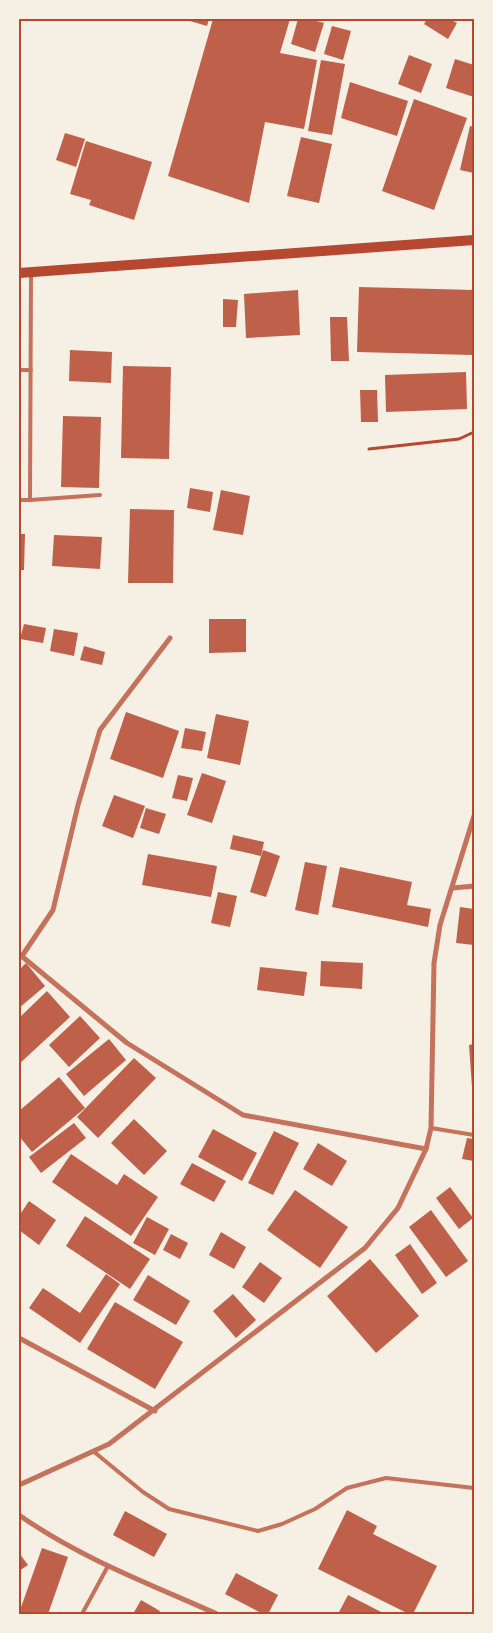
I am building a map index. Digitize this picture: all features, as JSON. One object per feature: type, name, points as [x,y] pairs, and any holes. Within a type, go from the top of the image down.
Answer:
[{"type":"main road","points":[[19,273],[474,240]]},
{"type":"street","points":[[170,638],[100,730],[78,805],[53,910],[21,955],[126,1043],[243,1116],[426,1149]]},
{"type":"street","points":[[19,1485],[109,1444],[365,1248],[398,1208],[426,1149],[430,1128],[434,963],[440,925],[474,816]]},
{"type":"street","points":[[453,888],[474,886]]},
{"type":"street","points":[[19,1338],[154,1411]]},
{"type":"street","points":[[19,1515],[40,1530],[108,1566],[217,1614]]},
{"type":"lane","points":[[30,500],[31,272]]},
{"type":"lane","points":[[19,370],[31,370]]},
{"type":"lane","points":[[19,500],[100,495]]},
{"type":"lane","points":[[430,1128],[474,1135]]},
{"type":"lane","points":[[93,1452],[143,1492],[169,1509],[258,1531],[282,1524],[315,1509],[347,1488],[386,1478],[474,1488]]},
{"type":"lane","points":[[82,1614],[108,1566]]},
{"type":"path","points":[[369,449],[459,439],[474,432]]},
{"type":"building","points":[[183,19],[209,19],[207,26]]},
{"type":"building","points":[[213,19],[290,19],[280,53],[317,60],[304,129],[265,122],[249,203],[168,176]]},
{"type":"building","points":[[298,19],[309,19],[324,23],[315,52],[291,44]]},
{"type":"building","points":[[427,19],[449,19],[457,23],[448,39],[424,24]]},
{"type":"building","points":[[332,26],[351,31],[343,60],[324,54]]},
{"type":"building","points":[[409,55],[432,64],[421,93],[398,84]]},
{"type":"building","points":[[455,59],[474,65],[474,97],[446,88]]},
{"type":"building","points":[[321,60],[345,64],[332,135],[308,131]]},
{"type":"building","points":[[350,82],[408,101],[397,136],[341,118]]},
{"type":"building","points":[[414,99],[467,118],[434,210],[382,191]]},
{"type":"building","points":[[470,126],[474,127],[474,173],[460,170]]},
{"type":"building","points":[[65,133],[85,139],[76,167],[56,160]]},
{"type":"building","points":[[301,137],[332,144],[319,203],[287,196]]},
{"type":"building","points":[[86,141],[152,162],[134,220],[89,205],[91,200],[70,194]]},
{"type":"building","points":[[359,287],[474,290],[472,355],[357,352]]},
{"type":"building","points":[[298,290],[300,335],[246,338],[244,294]]},
{"type":"building","points":[[223,299],[238,300],[236,327],[223,327]]},
{"type":"building","points":[[330,317],[347,317],[349,361],[331,361]]},
{"type":"building","points":[[70,350],[112,352],[111,383],[69,381]]},
{"type":"building","points":[[123,366],[171,367],[169,459],[121,458]]},
{"type":"building","points":[[466,372],[467,409],[386,412],[385,375]]},
{"type":"building","points":[[360,390],[377,390],[378,422],[361,422]]},
{"type":"building","points":[[63,416],[101,417],[99,488],[61,487]]},
{"type":"building","points":[[190,488],[213,492],[210,512],[187,508]]},
{"type":"building","points":[[221,490],[250,496],[243,535],[213,530]]},
{"type":"building","points":[[130,509],[174,510],[173,583],[128,583]]},
{"type":"building","points":[[19,534],[25,534],[24,570],[19,570]]},
{"type":"building","points":[[54,535],[102,537],[100,569],[52,566]]},
{"type":"building","points":[[209,619],[246,619],[246,652],[209,653]]},
{"type":"building","points":[[24,624],[46,628],[43,643],[20,639]]},
{"type":"building","points":[[54,629],[78,633],[74,656],[50,651]]},
{"type":"building","points":[[84,646],[105,652],[102,665],[80,660]]},
{"type":"building","points":[[126,712],[179,731],[163,778],[110,759]]},
{"type":"building","points":[[216,714],[249,721],[240,765],[207,758]]},
{"type":"building","points":[[185,728],[206,732],[202,751],[181,748]]},
{"type":"building","points":[[202,773],[226,781],[212,823],[187,815]]},
{"type":"building","points":[[178,775],[193,778],[187,801],[172,798]]},
{"type":"building","points":[[114,795],[145,806],[133,838],[102,826]]},
{"type":"building","points":[[146,808],[166,814],[159,834],[140,828]]},
{"type":"building","points":[[233,835],[264,842],[261,856],[230,849]]},
{"type":"building","points":[[263,850],[280,856],[266,897],[250,892]]},
{"type":"building","points":[[148,854],[217,866],[211,897],[142,885]]},
{"type":"building","points":[[305,862],[327,866],[318,915],[295,910]]},
{"type":"building","points":[[340,867],[412,882],[407,905],[431,909],[428,927],[332,907]]},
{"type":"building","points":[[218,892],[237,896],[230,927],[211,923]]},
{"type":"building","points":[[460,907],[474,909],[474,945],[456,943]]},
{"type":"building","points":[[321,961],[363,963],[362,989],[320,986]]},
{"type":"building","points":[[26,963],[45,986],[19,1008],[19,970]]},
{"type":"building","points":[[260,967],[307,972],[304,996],[257,990]]},
{"type":"building","points":[[47,991],[70,1017],[19,1064],[19,1018]]},
{"type":"building","points":[[80,1016],[100,1038],[69,1067],[49,1045]]},
{"type":"building","points":[[109,1039],[126,1060],[84,1096],[66,1074]]},
{"type":"building","points":[[474,1044],[474,1101],[473,1101],[469,1045]]},
{"type":"building","points":[[134,1058],[156,1078],[98,1138],[77,1117]]},
{"type":"building","points":[[59,1077],[85,1108],[32,1152],[19,1136],[19,1111]]},
{"type":"building","points":[[134,1119],[167,1151],[144,1175],[111,1143]]},
{"type":"building","points":[[74,1123],[86,1138],[41,1173],[29,1157]]},
{"type":"building","points":[[213,1129],[257,1153],[242,1181],[198,1157]]},
{"type":"building","points":[[274,1131],[299,1143],[273,1195],[248,1183]]},
{"type":"building","points":[[467,1138],[474,1139],[474,1161],[462,1159]]},
{"type":"building","points":[[318,1143],[347,1161],[332,1186],[303,1169]]},
{"type":"building","points":[[71,1154],[117,1185],[124,1174],[158,1197],[131,1236],[52,1182]]},
{"type":"building","points":[[192,1163],[226,1181],[214,1202],[180,1184]]},
{"type":"building","points":[[450,1187],[473,1218],[459,1229],[436,1198]]},
{"type":"building","points":[[295,1190],[348,1227],[320,1268],[267,1230]]},
{"type":"building","points":[[29,1201],[56,1220],[39,1245],[19,1230],[19,1216]]},
{"type":"building","points":[[431,1210],[468,1261],[446,1277],[409,1227]]},
{"type":"building","points":[[85,1216],[150,1259],[130,1289],[66,1246]]},
{"type":"building","points":[[147,1217],[169,1229],[155,1255],[133,1243]]},
{"type":"building","points":[[221,1232],[246,1247],[234,1269],[209,1255]]},
{"type":"building","points":[[171,1234],[188,1243],[180,1259],[163,1250]]},
{"type":"building","points":[[410,1244],[437,1283],[422,1294],[395,1255]]},
{"type":"building","points":[[370,1259],[419,1316],[376,1353],[327,1296]]},
{"type":"building","points":[[260,1262],[282,1278],[264,1303],[242,1287]]},
{"type":"building","points":[[106,1274],[120,1284],[80,1343],[29,1308],[43,1288],[80,1313]]},
{"type":"building","points":[[148,1275],[190,1301],[176,1325],[133,1300]]},
{"type":"building","points":[[233,1294],[256,1320],[236,1338],[213,1311]]},
{"type":"building","points":[[115,1302],[183,1342],[155,1389],[87,1349]]},
{"type":"building","points":[[347,1510],[377,1526],[373,1534],[437,1566],[413,1614],[409,1614],[318,1569]]},
{"type":"building","points":[[125,1511],[167,1534],[154,1557],[113,1535]]},
{"type":"building","points":[[42,1548],[68,1557],[48,1614],[22,1614],[19,1613]]},
{"type":"building","points":[[19,1553],[28,1565],[19,1571]]},
{"type":"building","points":[[236,1573],[278,1595],[268,1614],[263,1614],[225,1594]]},
{"type":"building","points":[[348,1595],[385,1614],[338,1614]]},
{"type":"building","points":[[141,1600],[160,1611],[158,1614],[133,1614]]}]
